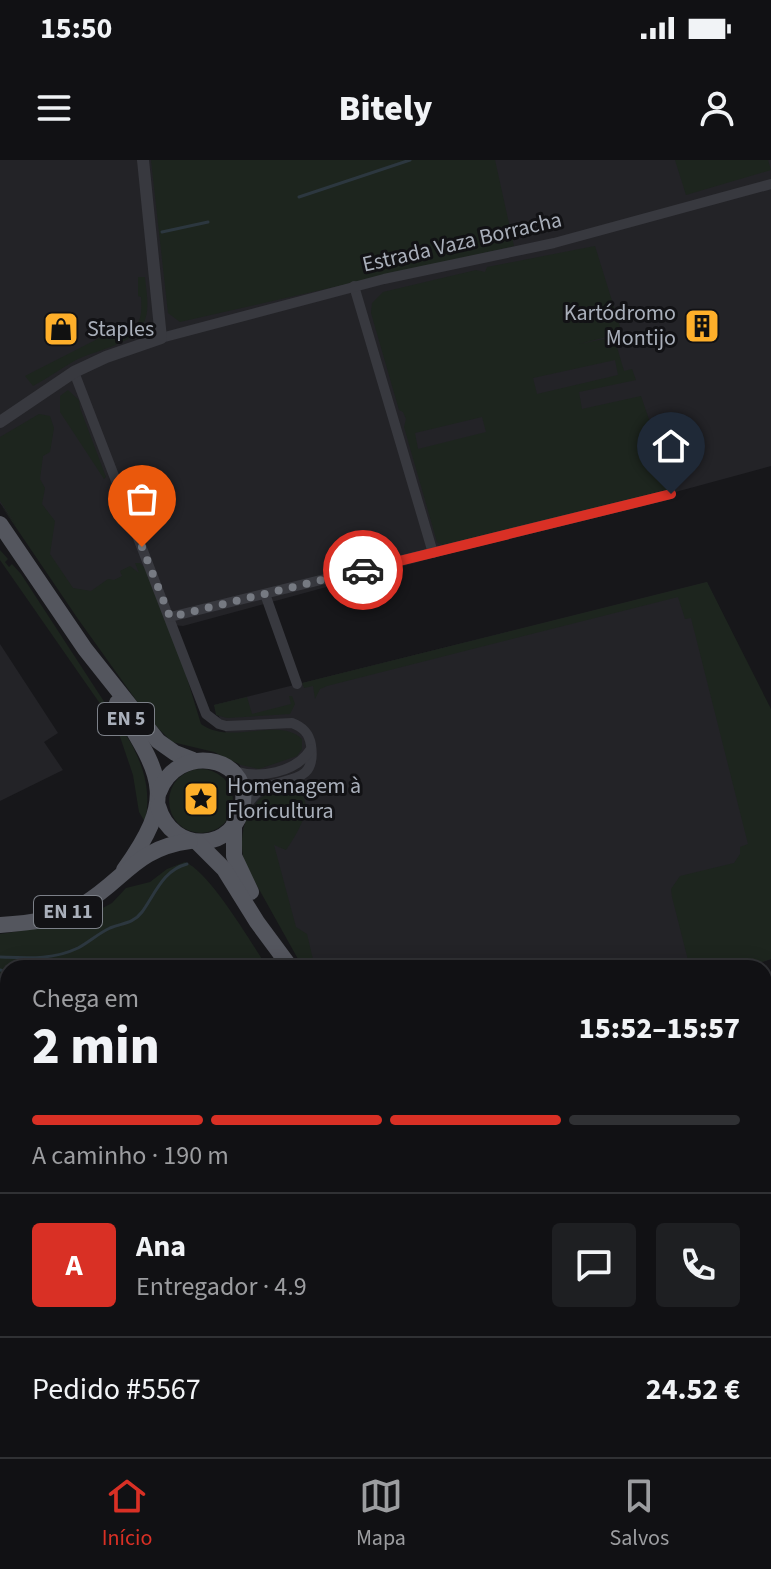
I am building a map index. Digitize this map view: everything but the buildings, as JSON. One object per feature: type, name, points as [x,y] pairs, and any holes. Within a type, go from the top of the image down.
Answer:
[{"type":"main road","name":"EN 5","points":[[0,524],[85,649],[149,759],[168,829],[193,842],[224,869],[257,922],[286,960]]},
{"type":"main road","name":"EN 5","points":[[85,649],[158,741],[175,753],[193,760],[213,761],[228,768],[243,788],[244,801],[237,820],[234,856],[286,960]]},
{"type":"main road","points":[[158,799],[168,774],[193,760]]},
{"type":"main road","name":"EN 11","points":[[124,870],[145,840],[158,799]]},
{"type":"main road","points":[[193,842],[218,838],[237,820]]},
{"type":"main road","name":"EN 11","points":[[0,925],[42,921],[64,914],[87,902],[124,870],[170,844],[193,842]]},
{"type":"street","points":[[0,422],[74,372],[161,338],[143,160]]},
{"type":"street","name":"Estrada Vaza Borracha","points":[[161,338],[354,286],[554,243],[771,184]]},
{"type":"street","points":[[354,286],[433,553]]},
{"type":"street","points":[[74,372],[209,718],[219,724],[236,726],[296,724],[308,735],[313,758],[307,772],[261,789],[237,820]]},
{"type":"street","points":[[170,617],[671,494]]},
{"type":"street","points":[[265,594],[297,684]]},
{"type":"street","points":[[228,768],[255,775],[277,771],[299,762],[311,749]]},
{"type":"shaded area","points":[[0,160],[771,160],[771,466],[183,626],[153,623],[108,656],[0,503]]},
{"type":"shaded area","points":[[151,160],[495,160],[514,246],[180,322],[168,313]]},
{"type":"shaded area","points":[[675,160],[768,160],[771,170],[686,195]]},
{"type":"shaded area","points":[[595,246],[622,333],[579,344],[614,337],[624,371],[632,369],[636,380],[579,392],[582,409],[641,396],[674,493],[446,547],[437,542],[404,427],[406,419],[399,410],[371,313],[372,303],[383,292],[476,270],[485,272],[487,267]],"holes":[[[615,360],[618,375],[537,394],[533,378]],[[482,417],[486,432],[418,449],[415,433]]]},
{"type":"shaded area","points":[[138,277],[145,277],[147,298],[145,320],[140,328],[125,341],[76,360],[33,386],[25,376],[121,327],[126,334],[135,327],[141,309]]},
{"type":"shaded area","points":[[68,390],[79,400],[106,477],[104,479],[60,412],[60,396]]},
{"type":"shaded area","points":[[39,414],[50,416],[54,428],[50,452],[43,456],[40,479],[45,488],[42,504],[55,521],[50,554],[73,588],[91,591],[108,579],[122,576],[120,571],[130,566],[139,573],[135,563],[140,563],[146,569],[180,655],[201,724],[226,732],[281,730],[292,733],[302,739],[302,749],[297,756],[259,769],[241,765],[214,752],[172,742],[151,721],[0,504],[16,525],[0,501],[0,437]]},
{"type":"shaded area","points":[[0,550],[8,559],[5,562],[9,567],[12,564],[21,574],[131,743],[146,781],[145,822],[139,812],[133,775],[117,728],[0,560]]},
{"type":"shaded area","points":[[707,582],[771,712],[771,959],[306,960],[243,829],[252,794],[214,705]]},
{"type":"shaded area","points":[[707,582],[771,709],[771,959],[688,960],[671,889],[680,876],[734,863],[740,854],[740,847],[748,844],[691,618],[685,619],[678,597],[327,686],[320,689],[315,699],[313,686],[304,688],[302,683]]},
{"type":"shaded area","points":[[0,644],[58,733],[44,742],[63,770],[0,801]]},
{"type":"shaded area","points":[[289,696],[295,704],[290,714],[227,718],[216,715],[214,705],[247,697],[252,714],[291,704]]},
{"type":"shaded area","points":[[195,769],[207,769],[224,778],[231,789],[231,813],[224,824],[207,833],[195,833],[183,828],[174,819],[169,807],[169,795],[174,783],[183,774]]},
{"type":"shaded area","points":[[285,788],[297,791],[306,805],[301,824],[286,850],[274,845],[296,927],[307,934],[313,960],[299,960],[246,866],[243,854],[242,842],[248,817],[262,797]]},
{"type":"shaded area","points":[[185,862],[195,868],[218,893],[263,960],[0,960],[0,934],[46,927],[97,911],[112,903],[126,888],[150,882],[167,869]]},
{"type":"waterway","points":[[299,197],[410,160]]},
{"type":"waterway","points":[[162,232],[208,222]]},
{"type":"waterway","points":[[0,957],[50,956],[78,948],[106,930],[135,919],[166,877],[187,864]]},
{"type":"way so far","points":[[142,547],[170,617],[363,570]]},
{"type":"place","name":"Kartódromo Montijo","points":[[702,326]]},
{"type":"place","name":"Staples","points":[[61,329]]},
{"type":"place","name":"Homenagem à Floricultura","points":[[201,799]]},
{"type":"route","points":[[363,570],[671,494]]}]
